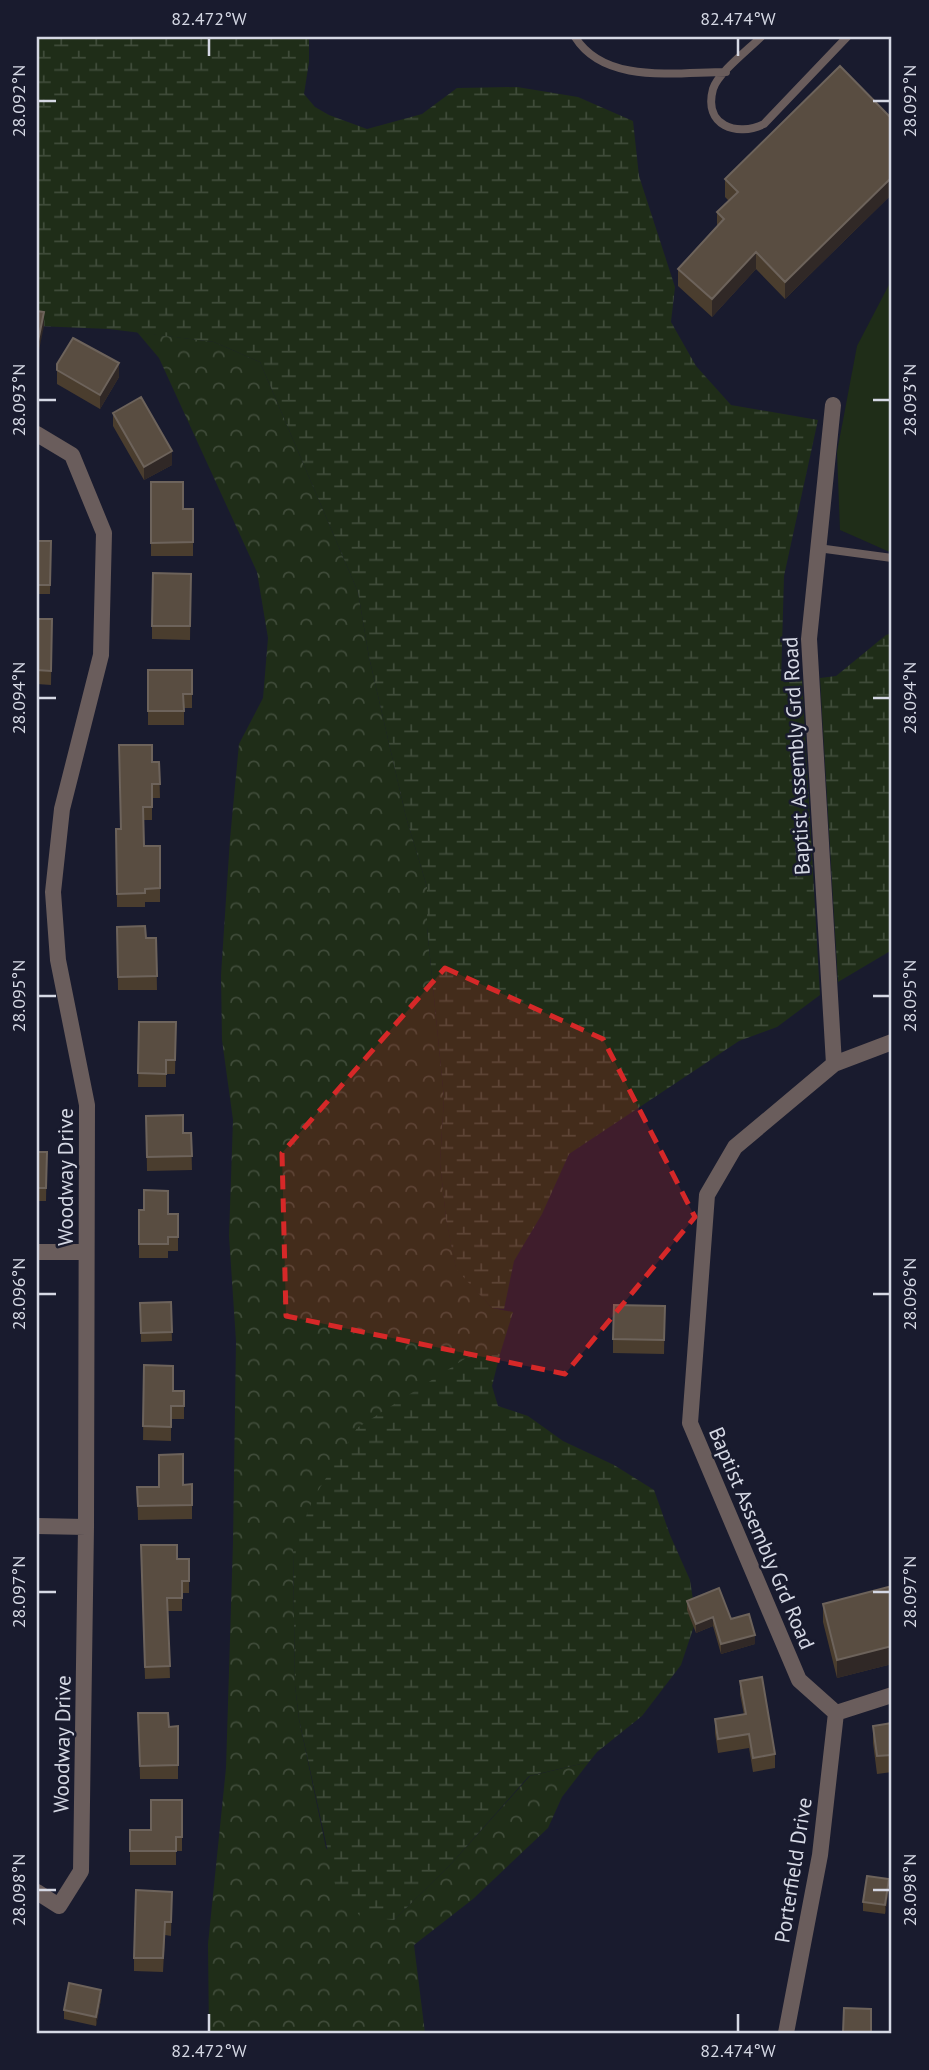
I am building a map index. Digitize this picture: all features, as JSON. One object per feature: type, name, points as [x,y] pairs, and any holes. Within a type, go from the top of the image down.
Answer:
[{"type":"street","name":"Baptist Assembly Grd Road","points":[[833,405],[809,639],[834,1064]]},
{"type":"street","name":"Woodway Drive","points":[[37,434],[72,455],[104,533],[101,655],[62,809],[52,892],[58,960],[87,1105],[86,1527],[81,1871],[59,1906],[37,1892]]},
{"type":"street","name":"Baptist Assembly Grd Road","points":[[836,1713],[799,1680],[690,1423],[707,1195],[735,1147],[834,1064],[892,1042]]},
{"type":"street","points":[[37,1252],[86,1252]]},
{"type":"street","points":[[37,1526],[86,1527]]},
{"type":"street","points":[[836,1713],[892,1695]]},
{"type":"street","name":"Porterfield Drive","points":[[786,2033],[820,1855],[836,1713]]},
{"type":"lane","points":[[575,37],[591,55],[603,63],[625,70],[726,72]]},
{"type":"lane","points":[[761,37],[713,88],[713,111],[719,122],[728,127],[752,130],[764,124],[847,37]]},
{"type":"lane","points":[[818,548],[892,558]]},
{"type":"highlighted area","points":[[445,968],[603,1039],[695,1217],[565,1374],[286,1316],[282,1153]]},
{"type":"green space","points":[[37,37],[309,37],[309,62],[304,94],[315,107],[329,115],[367,129],[422,114],[457,88],[517,87],[578,97],[633,121],[639,176],[675,287],[671,322],[696,366],[731,405],[818,420],[784,576],[781,681],[802,680],[820,995],[777,1027],[739,1041],[569,1154],[542,1214],[514,1261],[504,1309],[492,1308],[456,1269],[446,1219],[440,1163],[444,1098],[427,927],[427,887],[406,817],[369,657],[358,592],[260,362],[214,342],[109,329],[37,326]]},
{"type":"green space","points":[[892,279],[892,553],[840,530],[837,452],[857,346]]},
{"type":"green space","points":[[137,332],[214,342],[260,362],[358,592],[369,657],[406,817],[427,887],[427,927],[444,1098],[440,1163],[446,1218],[456,1268],[492,1308],[513,1312],[500,1354],[477,1352],[293,1549],[295,1685],[299,1719],[326,1848],[394,1920],[450,1865],[530,1776],[589,1762],[562,1797],[548,1828],[473,1899],[414,1945],[425,2033],[209,2033],[208,1944],[226,1768],[236,1341],[229,1236],[233,1120],[222,1040],[221,975],[239,744],[263,698],[268,638],[257,572],[159,358]]},
{"type":"green space","points":[[892,633],[892,950],[838,982],[820,678],[836,676]]},
{"type":"green space","points":[[477,1351],[500,1354],[492,1386],[498,1406],[528,1416],[563,1441],[614,1465],[654,1490],[690,1580],[696,1620],[681,1665],[642,1716],[597,1752],[589,1762],[529,1776],[450,1865],[394,1920],[360,1916],[336,1889],[299,1719],[295,1685],[293,1549],[313,1499],[357,1428]]},
{"type":"building","points":[[840,66],[892,119],[892,177],[785,282],[756,252],[712,299],[678,269],[724,219],[717,212],[738,192],[725,179]]},
{"type":"building","points":[[37,311],[44,312],[37,346]]},
{"type":"building","points":[[73,338],[119,363],[100,395],[57,370],[57,364]]},
{"type":"building","points":[[141,397],[172,451],[144,467],[113,413]]},
{"type":"building","points":[[151,482],[183,482],[183,509],[193,509],[193,542],[151,543]]},
{"type":"building","points":[[37,541],[51,541],[50,585],[37,585]]},
{"type":"building","points":[[153,573],[191,574],[190,626],[152,626]]},
{"type":"building","points":[[37,619],[52,619],[51,671],[37,670]]},
{"type":"building","points":[[148,670],[192,670],[192,694],[183,694],[184,711],[148,711]]},
{"type":"building","points":[[119,745],[152,745],[152,762],[159,762],[160,784],[152,784],[152,807],[143,807],[144,846],[160,846],[160,888],[145,889],[145,893],[117,894],[116,829],[121,829]]},
{"type":"building","points":[[145,926],[146,938],[156,938],[157,976],[118,977],[117,927]]},
{"type":"building","points":[[139,1022],[176,1022],[175,1060],[166,1060],[166,1074],[138,1073]]},
{"type":"building","points":[[183,1115],[183,1133],[191,1133],[192,1156],[147,1157],[146,1116]]},
{"type":"building","points":[[37,1152],[47,1152],[46,1188],[37,1188]]},
{"type":"building","points":[[144,1190],[168,1191],[168,1214],[178,1214],[178,1237],[168,1237],[168,1244],[139,1244],[139,1210],[144,1210]]},
{"type":"building","points":[[171,1302],[172,1332],[141,1333],[140,1303]]},
{"type":"building","points":[[614,1305],[665,1306],[664,1340],[613,1339]]},
{"type":"building","points":[[144,1365],[173,1366],[173,1391],[184,1391],[184,1406],[171,1406],[171,1427],[143,1426]]},
{"type":"building","points":[[183,1454],[183,1485],[192,1484],[192,1505],[138,1506],[137,1487],[159,1487],[159,1455]]},
{"type":"building","points":[[141,1545],[177,1545],[177,1559],[189,1559],[189,1581],[182,1581],[182,1598],[167,1598],[170,1666],[145,1667]]},
{"type":"building","points":[[892,1586],[892,1646],[837,1660],[823,1604]]},
{"type":"building","points":[[719,1588],[731,1619],[749,1614],[755,1635],[721,1644],[713,1617],[696,1624],[687,1601]]},
{"type":"building","points":[[762,1677],[775,1754],[753,1758],[749,1734],[718,1739],[715,1719],[746,1714],[740,1681]]},
{"type":"building","points":[[138,1713],[168,1713],[169,1727],[178,1726],[178,1765],[140,1766]]},
{"type":"building","points":[[892,1723],[892,1755],[877,1756],[873,1726]]},
{"type":"building","points":[[151,1800],[182,1800],[182,1837],[176,1837],[176,1851],[130,1851],[130,1830],[151,1830]]},
{"type":"building","points":[[867,1876],[889,1879],[885,1905],[863,1902]]},
{"type":"building","points":[[136,1890],[172,1892],[171,1922],[165,1922],[163,1958],[134,1958]]},
{"type":"building","points":[[69,1983],[101,1990],[96,2017],[64,2010]]},
{"type":"building","points":[[844,2008],[871,2009],[871,2033],[843,2033]]}]
